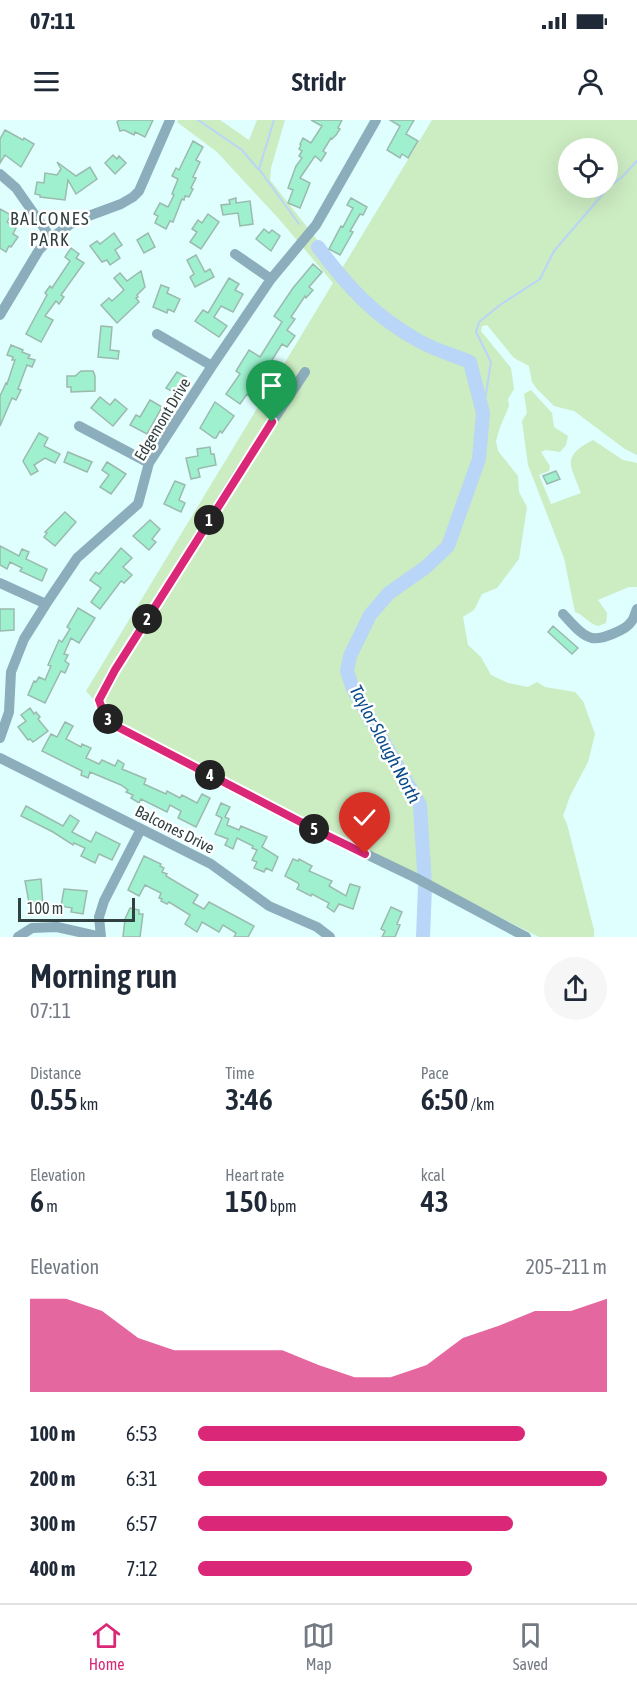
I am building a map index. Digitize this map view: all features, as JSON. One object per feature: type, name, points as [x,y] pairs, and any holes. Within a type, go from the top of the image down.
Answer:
[{"type":"street","points":[[0,315],[39,250],[51,238],[75,221],[121,204],[133,197],[138,191],[170,120]]},
{"type":"street","name":"Edgemont Drive","points":[[0,738],[9,712],[11,672],[24,639],[78,558],[138,504],[149,463],[271,279],[316,225],[376,120]]},
{"type":"street","points":[[0,174],[16,188],[51,238]]},
{"type":"street","points":[[235,254],[271,279]]},
{"type":"street","points":[[157,334],[212,366]]},
{"type":"street","points":[[305,372],[115,670],[99,700],[104,714],[114,725],[314,829],[416,878],[526,937]]},
{"type":"street","points":[[79,426],[149,463]]},
{"type":"street","points":[[0,583],[46,604]]},
{"type":"street","points":[[564,614],[584,634],[593,639],[618,632],[631,624],[637,609]]},
{"type":"street","name":"Balcones Drive","points":[[0,758],[212,864],[269,906],[317,927],[330,937]]},
{"type":"street","points":[[18,937],[32,928],[57,927],[101,937],[99,917],[104,901],[141,829]]},
{"type":"green space","points":[[178,120],[220,120],[249,140],[257,120],[285,120],[271,168],[270,180],[341,270],[432,120],[637,120],[637,455],[625,449],[574,411],[554,406],[532,382],[529,366],[514,358],[487,325],[482,326],[481,331],[511,368],[514,389],[508,399],[509,406],[496,441],[498,451],[518,476],[519,492],[527,507],[519,559],[497,588],[482,594],[474,610],[463,617],[468,645],[481,657],[491,675],[508,683],[528,687],[537,682],[545,687],[575,692],[583,701],[595,734],[588,762],[570,796],[563,816],[567,824],[594,937],[539,937],[114,722],[86,691],[333,283],[279,219],[217,152],[177,122]]},
{"type":"green space","points":[[531,390],[552,413],[554,427],[568,436],[566,445],[560,452],[546,450],[541,452],[550,466],[549,471],[539,475],[551,504],[581,493],[572,468],[572,457],[593,440],[623,460],[637,463],[637,587],[629,587],[598,600],[607,613],[606,623],[598,626],[575,612],[564,558],[528,465],[522,421],[527,413],[524,394]]},
{"type":"building","points":[[119,120],[153,120],[145,137],[135,132],[134,135],[124,130],[120,131],[117,122]]},
{"type":"building","points":[[311,120],[342,120],[338,128],[340,129],[323,151],[326,153],[321,161],[315,156],[300,178],[310,183],[300,208],[288,203],[293,190],[288,188],[296,166],[302,158],[299,156],[302,151],[299,149],[303,138],[311,143],[322,126]]},
{"type":"building","points":[[390,120],[414,120],[406,134],[418,141],[408,158],[402,154],[400,158],[387,150],[400,126]]},
{"type":"building","points":[[5,130],[34,144],[21,167],[5,155],[0,163],[0,139]]},
{"type":"building","points":[[193,141],[203,147],[196,160],[200,162],[193,177],[196,178],[191,188],[193,189],[189,197],[185,196],[184,200],[182,199],[173,222],[170,221],[166,229],[155,223],[158,216],[154,214],[160,203],[168,207],[178,179],[172,176],[176,168],[179,170]]},
{"type":"building","points":[[113,155],[117,159],[119,156],[126,163],[115,174],[105,163]]},
{"type":"building","points":[[57,162],[76,176],[90,167],[97,179],[76,194],[68,180],[65,200],[40,197],[35,194],[37,182],[44,183],[45,173],[57,175],[61,169]]},
{"type":"building","points":[[236,198],[236,203],[250,201],[253,224],[240,226],[238,213],[223,215],[221,205],[230,204],[229,200]]},
{"type":"building","points":[[351,198],[367,207],[350,231],[353,232],[340,255],[329,249],[353,208],[347,205]]},
{"type":"building","points":[[0,209],[11,215],[7,222],[16,228],[13,234],[18,237],[6,252],[0,248]]},
{"type":"building","points":[[208,214],[219,222],[201,249],[190,242],[197,232],[192,229],[198,220],[202,223]]},
{"type":"building","points":[[264,229],[269,233],[272,230],[280,236],[271,251],[256,239]]},
{"type":"building","points":[[114,233],[122,245],[115,250],[120,258],[110,265],[107,260],[102,262],[90,246],[97,241],[100,244]]},
{"type":"building","points":[[148,233],[155,247],[144,253],[137,240]]},
{"type":"building","points":[[71,248],[79,254],[76,258],[84,263],[61,295],[64,297],[59,304],[56,301],[45,316],[53,320],[41,342],[26,334],[47,295],[45,293],[50,286],[52,288],[70,261],[65,257]]},
{"type":"building","points":[[196,255],[205,272],[210,269],[214,277],[195,287],[190,277],[194,274],[187,260]]},
{"type":"building","points":[[313,264],[322,272],[309,287],[313,290],[306,298],[305,296],[291,317],[295,319],[287,330],[295,336],[287,347],[282,344],[257,389],[251,397],[247,394],[240,404],[226,394],[240,374],[236,371],[249,350],[260,357],[282,322],[274,316]]},
{"type":"building","points":[[141,271],[145,287],[137,295],[139,302],[117,323],[101,305],[109,298],[112,301],[124,290],[114,278],[120,273],[127,281]]},
{"type":"building","points":[[229,278],[239,284],[235,290],[243,294],[233,312],[221,306],[214,317],[227,326],[219,337],[195,321],[203,310],[208,313]]},
{"type":"building","points":[[161,285],[169,288],[167,293],[180,299],[174,312],[168,309],[167,313],[153,307]]},
{"type":"building","points":[[101,326],[112,327],[110,350],[119,351],[118,359],[98,357]]},
{"type":"building","points":[[11,345],[23,350],[22,352],[30,355],[28,358],[35,360],[32,367],[27,365],[18,389],[21,390],[16,400],[12,398],[0,426],[0,396],[7,384],[15,360],[7,355]]},
{"type":"building","points":[[81,371],[93,371],[95,391],[71,392],[71,387],[67,387],[67,376],[75,376]]},
{"type":"building","points":[[177,372],[186,377],[175,393],[166,388]]},
{"type":"building","points":[[100,397],[110,405],[115,399],[127,409],[113,426],[91,408]]},
{"type":"building","points":[[150,400],[162,407],[147,434],[130,425],[136,415],[140,417]]},
{"type":"building","points":[[215,402],[234,416],[222,433],[220,431],[214,438],[200,428]]},
{"type":"building","points":[[39,433],[48,438],[44,446],[60,454],[55,463],[45,458],[34,465],[38,471],[31,475],[23,461]]},
{"type":"building","points":[[210,447],[216,465],[198,469],[200,477],[191,479],[186,458],[198,456],[197,449]]},
{"type":"building","points":[[68,452],[92,462],[87,472],[64,462]]},
{"type":"building","points":[[107,462],[126,474],[111,494],[100,487],[109,475],[102,470]]},
{"type":"building","points":[[556,471],[560,479],[547,484],[543,476]]},
{"type":"building","points":[[175,481],[185,485],[179,500],[185,503],[181,512],[164,504]]},
{"type":"building","points":[[65,512],[76,522],[55,546],[44,537],[47,533],[45,532]]},
{"type":"building","points":[[150,520],[160,529],[152,539],[156,542],[149,550],[133,536]]},
{"type":"building","points":[[0,546],[19,556],[22,549],[29,552],[26,559],[47,569],[42,581],[20,571],[22,568],[10,562],[7,569],[0,565]]},
{"type":"building","points":[[121,548],[132,558],[123,567],[132,575],[124,583],[121,581],[100,609],[91,602],[101,588],[90,580],[96,572],[99,574]]},
{"type":"building","points":[[78,608],[95,618],[79,643],[71,638],[64,654],[68,655],[65,661],[69,664],[65,673],[61,671],[45,703],[28,695],[34,681],[36,682],[39,677],[45,680],[51,666],[48,665],[59,640],[62,642],[70,629],[67,627]]},
{"type":"building","points":[[0,609],[14,609],[14,630],[0,631]]},
{"type":"building","points":[[553,626],[578,648],[572,654],[548,632]]},
{"type":"building","points":[[30,708],[40,717],[38,719],[48,731],[33,742],[28,740],[18,727],[26,721],[21,715]]},
{"type":"building","points":[[65,722],[73,726],[66,739],[81,747],[82,744],[91,748],[86,758],[99,764],[102,760],[115,766],[118,760],[124,764],[122,769],[146,779],[144,784],[166,794],[167,791],[180,798],[182,795],[197,803],[202,794],[210,798],[196,827],[178,818],[181,811],[170,805],[167,812],[141,799],[139,803],[131,798],[133,795],[126,792],[128,790],[121,785],[90,772],[88,778],[81,775],[82,771],[42,751],[51,734],[57,737]]},
{"type":"building","points":[[221,803],[230,807],[225,817],[229,819],[227,825],[239,830],[241,826],[267,837],[262,847],[278,857],[272,871],[266,868],[264,872],[254,868],[257,862],[252,860],[257,850],[252,848],[253,846],[237,838],[233,849],[225,845],[228,839],[215,834],[222,818],[216,815]]},
{"type":"building","points":[[26,806],[63,826],[70,815],[79,821],[72,832],[91,842],[96,832],[120,844],[112,860],[99,854],[95,863],[81,856],[85,848],[74,843],[73,845],[21,816]]},
{"type":"building","points":[[144,856],[161,864],[160,866],[164,868],[162,872],[167,874],[166,876],[198,895],[193,903],[204,909],[209,902],[254,926],[248,937],[234,937],[236,933],[223,925],[219,932],[202,922],[197,932],[185,924],[190,915],[169,902],[167,904],[161,901],[162,899],[159,898],[161,893],[145,885],[139,896],[128,890]]},
{"type":"building","points":[[293,859],[298,861],[299,859],[312,866],[309,871],[332,881],[329,886],[346,896],[350,884],[360,887],[353,909],[339,904],[334,912],[327,907],[329,903],[297,889],[298,883],[285,876]]},
{"type":"building","points":[[41,879],[43,906],[30,908],[25,881]]},
{"type":"building","points":[[64,889],[87,891],[83,914],[71,912],[72,908],[61,906]]},
{"type":"building","points":[[391,907],[402,912],[397,924],[400,925],[395,937],[382,937],[385,931],[381,929]]},
{"type":"building","points":[[130,908],[139,910],[139,914],[143,914],[140,937],[123,937],[125,919]]},
{"type":"waterway","points":[[198,120],[242,150],[258,169]]},
{"type":"waterway","name":"Taylor Slough North","points":[[274,120],[259,169],[299,224]]},
{"type":"waterway","points":[[483,413],[491,362],[476,332],[479,322],[540,279],[554,251],[609,187],[637,161]]},
{"type":"waterway","name":"Taylor Slough North","points":[[318,247],[351,288],[388,321],[425,344],[470,362],[483,413],[479,459],[448,546],[426,567],[389,593],[370,615],[350,656],[347,671],[353,689],[420,805],[425,886],[423,937]]},
{"type":"district","name":"BALCONES PARK","points":[[50,229]]},
{"type":"route","points":[[272,422],[115,670],[99,700],[104,714],[114,725],[365,854]]}]
